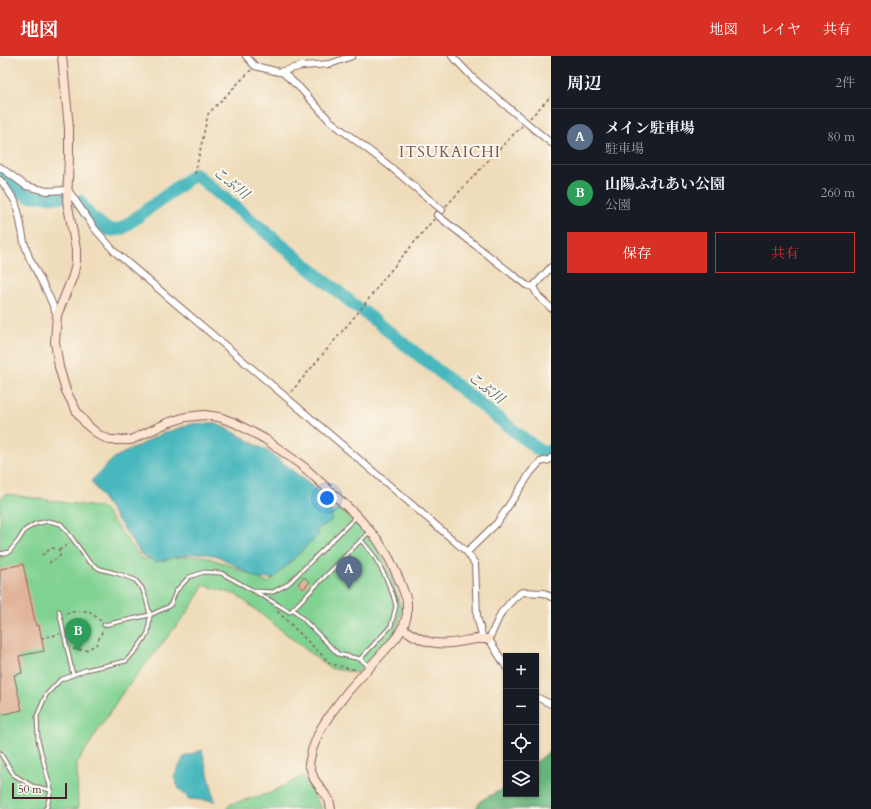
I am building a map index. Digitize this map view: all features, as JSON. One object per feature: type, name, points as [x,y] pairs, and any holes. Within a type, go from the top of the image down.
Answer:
[{"type":"street","points":[[62,56],[69,128],[67,201],[76,249],[76,263],[73,276],[57,315],[55,342],[59,367],[66,391],[77,412],[87,425],[99,435],[110,440],[131,440],[186,416],[204,415],[219,417],[235,423],[265,439],[304,466],[357,516],[377,539],[389,558],[407,600],[407,614],[404,625],[397,637],[349,690],[331,713],[320,730],[312,750],[309,764],[314,779],[329,800],[332,809]]},
{"type":"street","points":[[246,56],[255,66],[279,72],[302,66],[330,64],[352,56]]},
{"type":"street","points":[[452,56],[474,79],[551,143]]},
{"type":"street","points":[[282,72],[300,88],[330,121],[387,164],[442,210]]},
{"type":"street","points":[[0,167],[26,186],[47,191],[68,190]]},
{"type":"street","points":[[0,180],[3,182],[15,201],[24,242],[29,257],[57,315]]},
{"type":"street","points":[[68,190],[95,229],[115,252],[467,552],[475,564],[477,616],[486,639],[503,663]]},
{"type":"street","points":[[437,215],[526,285],[532,287],[539,298],[551,308]]},
{"type":"street","points":[[532,287],[551,267]]},
{"type":"street","points":[[467,552],[497,523],[531,472],[540,462],[550,460]]},
{"type":"street","points":[[486,639],[501,613],[514,598],[522,592],[544,593],[551,597]]},
{"type":"street","points":[[402,628],[416,637],[438,644],[486,639]]},
{"type":"street","points":[[539,698],[551,704]]},
{"type":"lane","points":[[254,591],[272,592],[288,584],[357,516]]},
{"type":"lane","points":[[0,554],[9,552],[25,530],[35,524],[48,521],[61,524],[89,562],[100,569],[135,580],[142,588],[150,615],[148,633],[126,662],[85,670],[60,680],[46,694],[37,716],[38,740],[51,790],[47,807],[45,809]]},
{"type":"lane","points":[[104,625],[150,615],[170,606],[176,591],[189,578],[204,572],[221,573],[290,612],[370,531]]},
{"type":"lane","points":[[360,659],[391,626],[396,606],[385,576],[374,556],[361,540]]},
{"type":"lane","points":[[293,609],[338,654],[360,659],[370,666]]},
{"type":"lane","points":[[59,611],[73,675]]},
{"type":"lane","points":[[0,753],[14,775],[32,786],[51,790]]},
{"type":"path","points":[[195,174],[208,114],[255,66]]},
{"type":"path","points":[[442,210],[551,96]]},
{"type":"path","points":[[286,397],[361,309],[386,276],[437,215]]},
{"type":"path","points":[[42,555],[52,548],[59,550],[71,543]]},
{"type":"path","points":[[49,564],[51,561],[59,558],[59,550]]},
{"type":"path","points":[[278,605],[278,612],[331,664],[359,670],[363,674]]},
{"type":"path","points":[[60,616],[76,612],[89,611],[100,619],[104,625],[96,645],[86,650],[67,650]]},
{"type":"path","points":[[41,638],[64,633]]},
{"type":"green space","points":[[6,494],[103,508],[142,559],[203,556],[229,565],[268,583],[338,508],[366,533],[377,547],[391,575],[402,610],[396,632],[357,673],[329,668],[237,595],[204,585],[189,610],[121,695],[77,763],[78,809],[0,809],[0,499]]},
{"type":"green space","points":[[549,752],[551,758],[551,809],[476,809],[480,801],[503,789],[503,797],[539,797],[539,760]]},
{"type":"green space","points":[[303,776],[322,809],[226,809],[231,804],[270,793]]},
{"type":"water","points":[[214,423],[232,431],[272,454],[336,506],[331,508],[332,520],[317,530],[319,534],[274,578],[259,579],[218,556],[202,553],[180,556],[156,562],[141,554],[91,481],[114,458],[161,434],[192,424]]},
{"type":"water","points":[[202,750],[215,801],[189,799],[179,789],[174,777],[184,757]]},
{"type":"building","points":[[23,564],[36,626],[39,625],[44,651],[19,656],[22,673],[14,675],[22,710],[0,715],[0,569]]},
{"type":"building","points":[[304,577],[310,582],[303,589],[298,584]]},
{"type":"waterway","name":"こぶ川","points":[[0,174],[28,196],[62,197]]},
{"type":"waterway","name":"こぶ川","points":[[80,201],[90,216],[107,229],[121,229],[195,174],[358,308]]},
{"type":"waterway","name":"こぶ川","points":[[364,312],[541,452],[551,450]]},
{"type":"place","name":"メイン駐車場","points":[[349,589]]},
{"type":"place","name":"山陽ふれあい公園","points":[[78,651]]},
{"type":"district","name":"ITSUKAICHI","points":[[450,152]]}]
